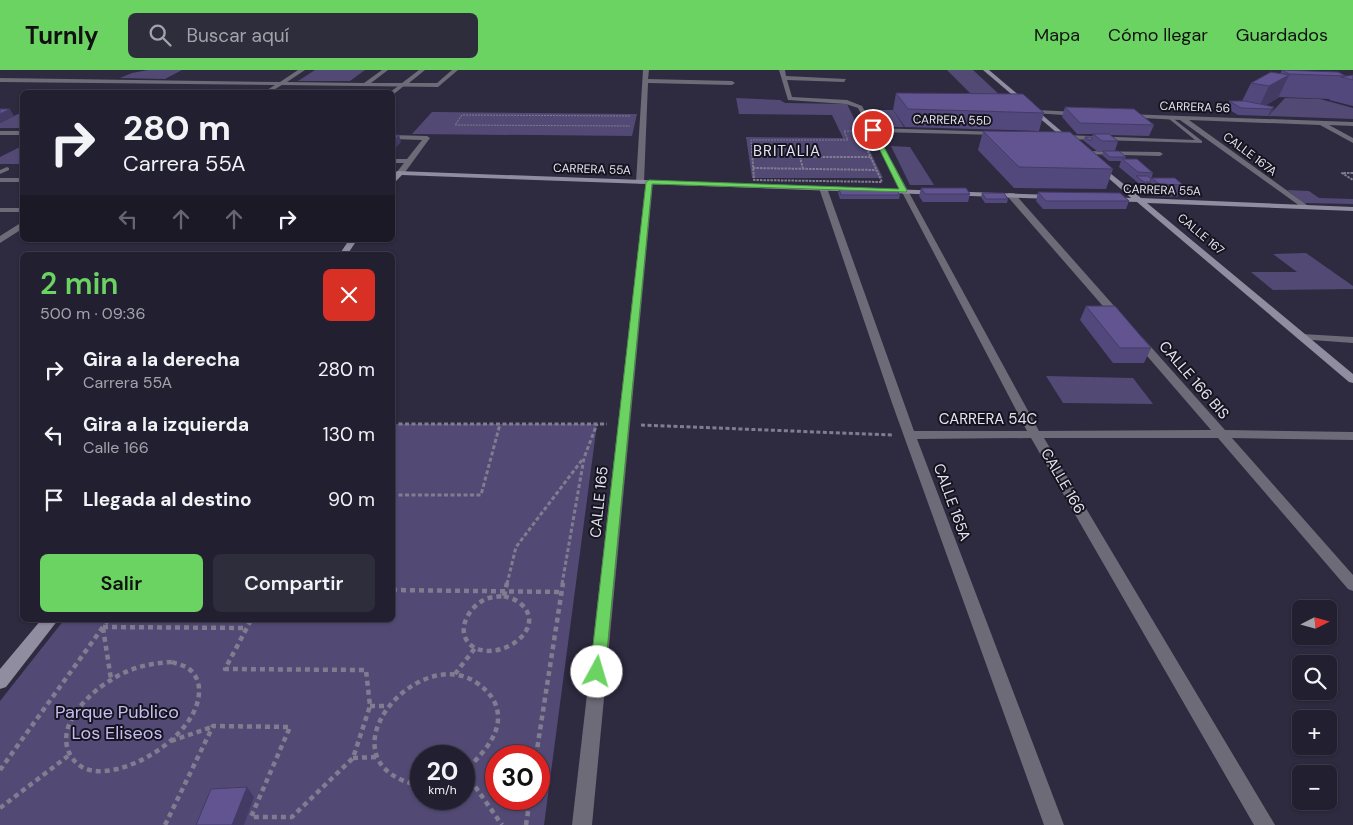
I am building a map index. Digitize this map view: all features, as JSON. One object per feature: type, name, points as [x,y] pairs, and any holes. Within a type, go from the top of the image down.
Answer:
[{"type":"street","points":[[271,90],[302,70]]},
{"type":"street","points":[[365,84],[385,70]]},
{"type":"street","points":[[403,85],[422,70]]},
{"type":"street","points":[[2,81],[438,85],[455,70]]},
{"type":"street","name":"CALLE 165","points":[[582,825],[624,424],[645,182],[646,70]]},
{"type":"street","points":[[782,70],[784,78],[844,80]]},
{"type":"street","name":"CALLE 167","points":[[986,70],[1353,380]]},
{"type":"street","name":"CALLE 166","points":[[784,78],[790,98],[857,105],[873,130],[1036,436],[1265,825]]},
{"type":"street","points":[[646,80],[732,83]]},
{"type":"street","points":[[1036,112],[1084,114]]},
{"type":"street","name":"CARRERA 56","points":[[1122,116],[1353,124]]},
{"type":"street","name":"CALLE 167A","points":[[1182,118],[1304,207]]},
{"type":"street","points":[[1321,122],[1353,141]]},
{"type":"street","name":"CARRERA 55D","points":[[873,130],[1010,133]]},
{"type":"street","points":[[0,133],[20,133]]},
{"type":"street","points":[[0,142],[20,133]]},
{"type":"street","points":[[1049,134],[1063,135]]},
{"type":"street","points":[[395,137],[427,138],[395,180]]},
{"type":"street","points":[[1083,153],[1160,154]]},
{"type":"street","points":[[395,161],[409,161]]},
{"type":"street","name":"CARRERA 55A","points":[[400,173],[1058,197]]},
{"type":"street","name":"CALLE 165A","points":[[823,188],[910,435],[1054,825]]},
{"type":"street","name":"CALLE 166 BIS","points":[[1011,195],[1353,585]]},
{"type":"street","name":"CARRERA 55A","points":[[1104,199],[1353,209]]},
{"type":"street","points":[[0,210],[20,210]]},
{"type":"street","points":[[0,240],[20,227]]},
{"type":"street","points":[[1302,337],[1353,340]]},
{"type":"street","name":"CARRERA 54C","points":[[910,435],[1222,434],[1353,436]]},
{"type":"street","points":[[0,682],[48,622]]},
{"type":"lane","points":[[169,82],[176,78]]},
{"type":"lane","points":[[395,91],[403,85]]},
{"type":"lane","points":[[1063,135],[1200,142],[1170,117]]},
{"type":"lane","points":[[0,172],[7,169]]},
{"type":"lane","points":[[0,180],[20,180]]},
{"type":"path","points":[[462,115],[633,116],[632,126],[455,126],[462,115]]},
{"type":"path","points":[[844,131],[858,131],[882,182],[754,180],[753,168],[751,140],[848,140],[844,131]]},
{"type":"path","points":[[803,169],[800,156],[870,157]]},
{"type":"path","points":[[753,168],[876,170]]},
{"type":"path","points":[[1353,173],[1342,173],[1353,180]]},
{"type":"path","points":[[395,424],[624,424],[910,435]]},
{"type":"path","points":[[395,495],[481,495],[500,424]]},
{"type":"path","points":[[538,745],[584,458],[597,424]]},
{"type":"path","points":[[505,594],[516,547],[584,458]]},
{"type":"path","points":[[395,590],[505,594],[561,592]]},
{"type":"path","points":[[505,594],[514,598],[528,609],[530,617],[524,635],[517,642],[496,651],[485,651],[475,648],[467,642],[463,634],[466,616],[473,607],[483,601],[505,594]]},
{"type":"path","points":[[0,770],[107,622]]},
{"type":"path","points":[[170,742],[186,724],[197,706],[200,690],[196,677],[187,667],[172,662],[153,663],[132,669],[111,679],[93,693],[78,709],[68,726],[65,742],[68,756],[80,767],[99,771],[123,767],[139,761],[170,742],[213,726],[290,727],[251,817],[292,817],[353,758],[370,706],[366,670],[225,670],[250,622]]},
{"type":"path","points":[[103,628],[247,628]]},
{"type":"path","points":[[103,628],[111,679]]},
{"type":"path","points":[[455,674],[475,648]]},
{"type":"path","points":[[410,784],[401,782],[385,772],[376,757],[374,740],[378,722],[388,706],[402,692],[418,682],[437,676],[455,674],[472,678],[486,688],[495,702],[498,719],[493,738],[482,756],[475,762]]},
{"type":"path","points":[[370,706],[388,706]]},
{"type":"path","points":[[165,825],[213,726]]},
{"type":"path","points":[[0,808],[68,756]]},
{"type":"path","points":[[353,758],[376,757]]},
{"type":"path","points":[[475,787],[502,825]]},
{"type":"path","points":[[526,825],[528,810]]},
{"type":"green space","points":[[148,70],[182,70],[165,79],[120,78],[132,73]]},
{"type":"green space","points":[[315,70],[365,70],[350,81],[298,81]]},
{"type":"green space","points":[[947,70],[973,70],[1001,96],[973,96]]},
{"type":"green space","points":[[736,98],[780,100],[785,103],[847,104],[883,178],[752,178],[746,137],[843,138],[832,115],[739,114]]},
{"type":"green space","points":[[1285,98],[1320,99],[1353,108],[1353,119],[1268,116]]},
{"type":"green space","points":[[868,110],[893,110],[904,127],[877,127]]},
{"type":"green space","points":[[432,112],[637,114],[632,136],[412,134]]},
{"type":"green space","points":[[20,113],[19,128],[0,128],[0,123]]},
{"type":"green space","points":[[891,146],[910,147],[934,185],[910,185]]},
{"type":"green space","points":[[20,147],[20,164],[0,164],[0,157]]},
{"type":"green space","points":[[1287,190],[1309,191],[1319,198],[1353,199],[1353,204],[1304,203]]},
{"type":"green space","points":[[1306,253],[1353,286],[1353,289],[1273,290],[1251,272],[1297,272],[1273,254]]},
{"type":"green space","points":[[1046,376],[1133,378],[1153,404],[1063,403]]},
{"type":"green space","name":"Parque Publico Los Eliseos","points":[[395,424],[597,424],[550,780],[550,745],[485,745],[485,810],[546,810],[544,825],[0,825],[0,701],[62,622],[395,622]]},
{"type":"building","points":[[1282,70],[1338,72],[1346,76],[1289,74]]},
{"type":"building","points":[[1271,72],[1289,75],[1269,86],[1251,83]]},
{"type":"building","points":[[1353,75],[1353,80],[1341,77]]},
{"type":"building","points":[[896,93],[1023,94],[1044,113],[908,109]]},
{"type":"building","points":[[1229,101],[1245,101],[1274,107],[1271,109],[1241,108]]},
{"type":"building","points":[[1065,107],[1134,109],[1154,125],[1080,123]]},
{"type":"building","points":[[0,109],[10,109],[0,114]]},
{"type":"building","points":[[983,131],[1070,132],[1113,169],[1019,167]]},
{"type":"building","points":[[1093,134],[1109,134],[1118,141],[1102,141]]},
{"type":"building","points":[[1103,151],[1119,151],[1126,157],[1110,157]]},
{"type":"building","points":[[1122,159],[1137,159],[1153,173],[1138,172]]},
{"type":"building","points":[[1136,176],[1148,176],[1151,179],[1150,182],[1144,182]]},
{"type":"building","points":[[1152,178],[1175,178],[1183,185],[1159,184]]},
{"type":"building","points":[[921,188],[966,188],[970,194],[925,194]]},
{"type":"building","points":[[839,189],[897,190],[900,195],[841,195]]},
{"type":"building","points":[[1038,192],[1120,193],[1129,201],[1046,201]]},
{"type":"building","points":[[982,193],[1004,193],[1008,199],[986,199]]},
{"type":"building","points":[[1086,306],[1115,306],[1151,348],[1120,348]]},
{"type":"building","points":[[247,787],[232,825],[196,825],[211,789]]},
{"type":"district","name":"BRITALIA","points":[[787,151]]},
{"type":"route","points":[[597,672],[649,182],[904,191],[873,130]]}]
